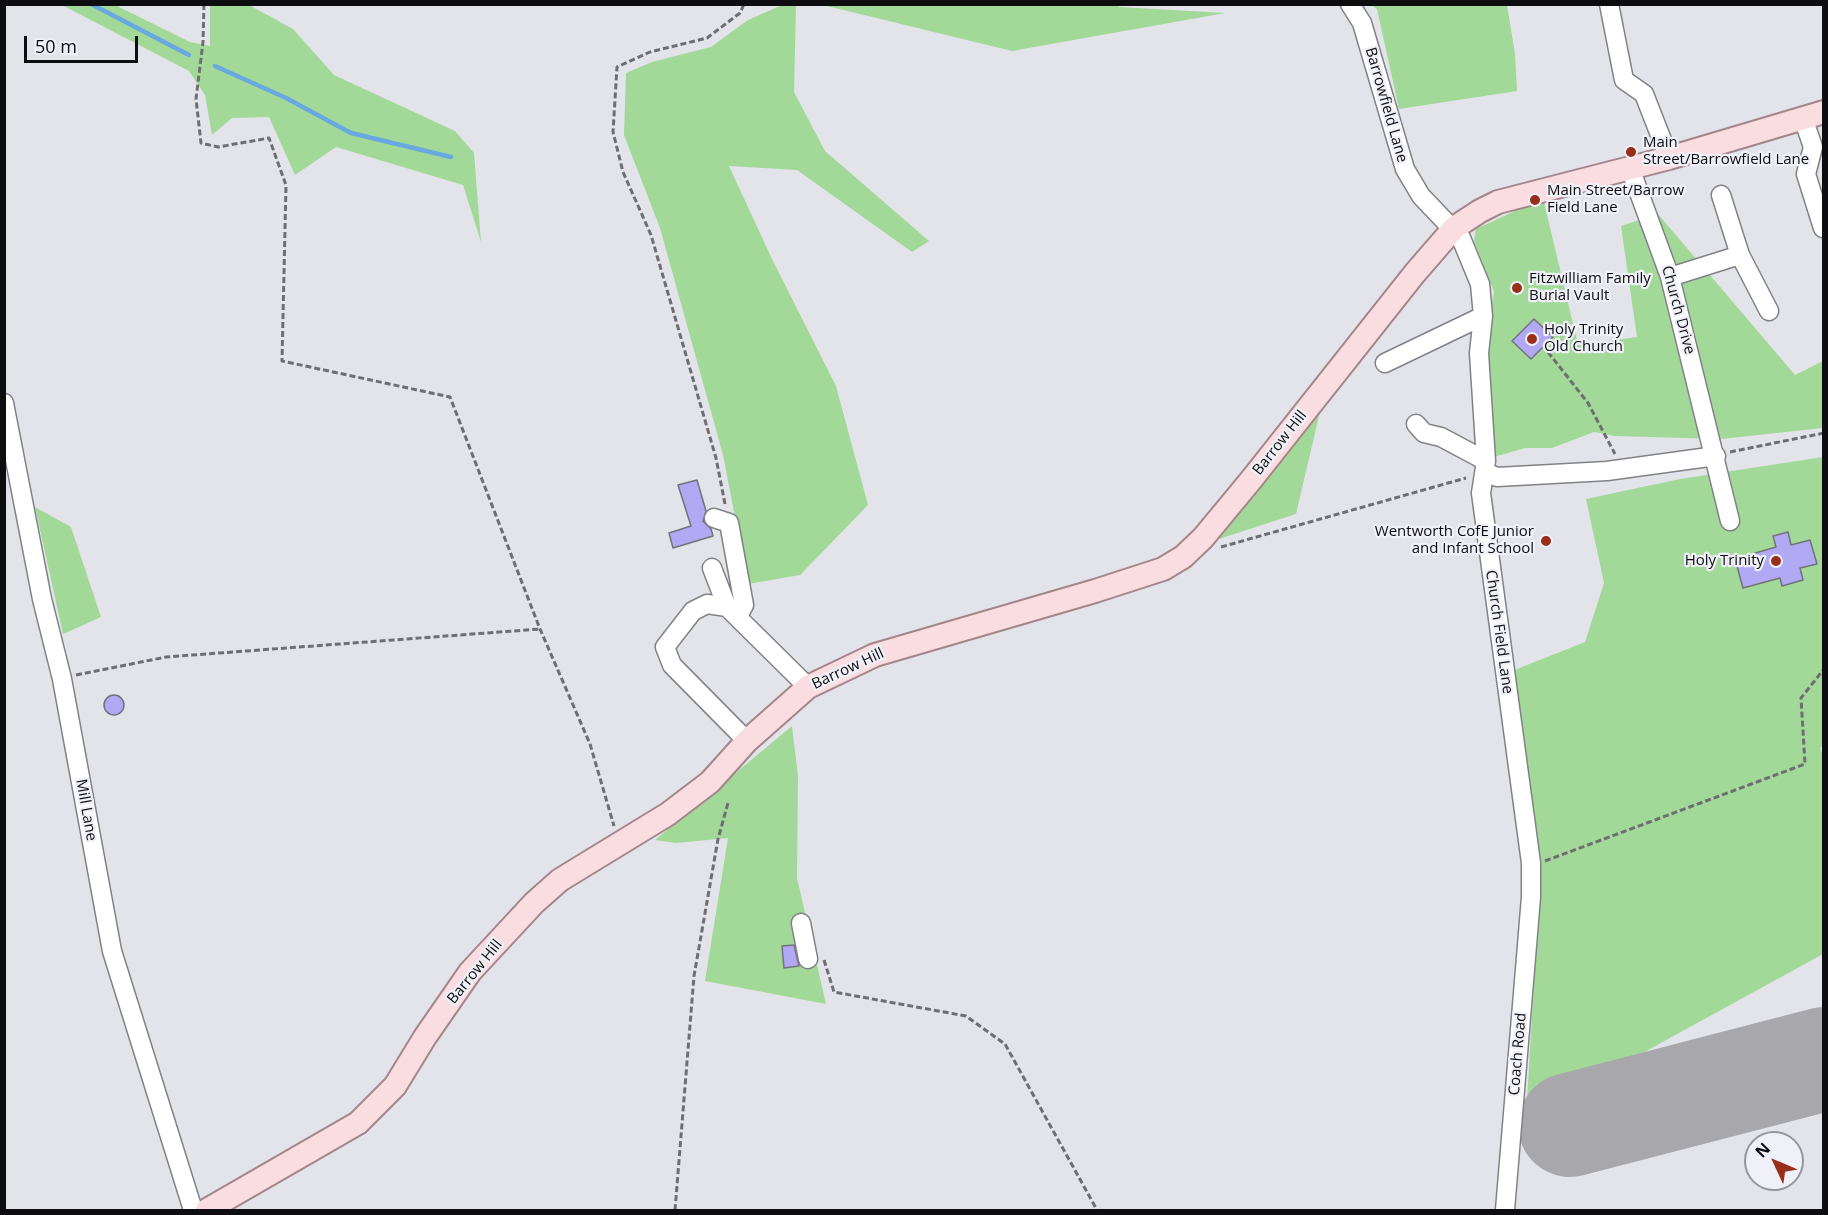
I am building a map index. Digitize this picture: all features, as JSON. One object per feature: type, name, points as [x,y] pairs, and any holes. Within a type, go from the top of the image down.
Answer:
[{"type":"main road","points":[[1454,228],[1498,202],[1669,158],[1813,115]]},
{"type":"main road","name":"Barrow Hill","points":[[207,1210],[358,1123],[395,1086],[424,1037],[471,972],[534,903],[560,880],[668,814],[710,782],[747,741],[808,687],[875,655],[1163,570],[1183,557],[1203,538],[1454,228]]},
{"type":"street","name":"Barrowfield Lane","points":[[1350,4],[1362,23],[1405,169],[1421,196],[1454,228]]},
{"type":"street","points":[[1609,4],[1624,80],[1644,94],[1669,158]]},
{"type":"street","points":[[1813,115],[1813,147],[1806,174],[1823,228]]},
{"type":"street","name":"Church Drive","points":[[1630,168],[1670,278],[1716,456],[1730,520]]},
{"type":"street","points":[[1721,195],[1740,255],[1769,311]]},
{"type":"street","name":"Church Field Lane","points":[[1454,228],[1461,238],[1480,284],[1483,316],[1479,353],[1486,467],[1481,493],[1531,863],[1531,897]]},
{"type":"street","points":[[1670,278],[1740,255]]},
{"type":"street","points":[[1385,363],[1483,316]]},
{"type":"street","name":"Mill Lane","points":[[4,403],[42,599],[62,679],[112,951],[193,1210]]},
{"type":"street","points":[[1416,424],[1424,433],[1441,437],[1497,477],[1622,469],[1716,456]]},
{"type":"street","points":[[722,521],[744,605],[733,611],[707,604],[693,611],[665,647],[672,665],[747,741]]},
{"type":"street","points":[[712,568],[733,611],[808,687]]},
{"type":"street","name":"Coach Road","points":[[1505,1210],[1531,897]]},
{"type":"street","points":[[801,923],[816,958]]},
{"type":"path","points":[[204,4],[203,42],[196,99],[201,143],[218,147],[269,138],[286,185],[282,361],[450,397],[540,629],[590,744],[619,842]]},
{"type":"path","points":[[722,521],[716,458],[651,235],[623,172],[613,132],[617,67],[650,52],[707,38],[740,13],[744,4]]},
{"type":"path","points":[[1548,352],[1588,404],[1622,469]]},
{"type":"path","points":[[1716,456],[1805,435],[1824,434]]},
{"type":"path","points":[[1233,543],[1486,467]]},
{"type":"path","points":[[62,679],[166,657],[540,629]]},
{"type":"path","points":[[1531,863],[1538,864],[1804,764],[1801,698],[1824,669]]},
{"type":"path","points":[[675,1210],[694,976],[718,839],[728,803]]},
{"type":"path","points":[[816,958],[834,992],[966,1016],[1005,1044],[1097,1210]]},
{"type":"green space","points":[[1119,4],[1119,7],[1225,13],[1012,51],[823,5]]},
{"type":"green space","points":[[62,5],[115,5],[190,42],[210,46],[210,5],[249,5],[293,29],[334,75],[455,131],[474,153],[481,242],[463,185],[336,147],[295,175],[269,117],[232,118],[212,135],[205,95],[189,71]]},
{"type":"green space","points":[[782,5],[796,5],[794,92],[825,151],[929,241],[912,252],[797,170],[729,166],[772,259],[836,386],[868,505],[800,575],[748,584],[723,455],[660,228],[624,135],[626,73],[652,62],[711,47],[748,20]]},
{"type":"green space","points":[[1371,5],[1507,5],[1515,54],[1517,91],[1399,109],[1377,9]]},
{"type":"green space","points":[[1543,198],[1578,345],[1637,337],[1621,226],[1658,214],[1795,375],[1823,361],[1823,428],[1721,439],[1614,436],[1594,432],[1552,448],[1525,448],[1494,457],[1483,352],[1494,292],[1474,241],[1476,229]]},
{"type":"green space","points":[[1322,403],[1296,514],[1219,539]]},
{"type":"green space","points":[[1823,457],[1824,744],[1820,748],[1824,755],[1823,954],[1526,1117],[1539,898],[1512,671],[1585,642],[1604,583],[1586,499],[1680,479]]},
{"type":"green space","points":[[35,507],[71,527],[101,617],[63,634]]},
{"type":"green space","points":[[792,726],[798,776],[797,878],[826,1004],[705,981],[728,838],[676,843],[655,840]]},
{"type":"building","name":"Holy Trinity Old Church","points":[[1534,319],[1553,337],[1531,359],[1512,341]]},
{"type":"building","points":[[697,480],[706,511],[703,521],[711,529],[713,536],[673,548],[669,533],[691,526],[678,485]]},
{"type":"building","name":"Holy Trinity","points":[[1788,532],[1791,545],[1810,540],[1817,564],[1800,568],[1803,580],[1782,586],[1780,578],[1743,588],[1735,559],[1776,547],[1773,536]]},
{"type":"building","points":[[114,695],[121,698],[124,705],[121,712],[114,715],[107,712],[104,705],[107,698]]},
{"type":"building","points":[[794,945],[799,966],[784,968],[782,946]]},
{"type":"waterway","points":[[91,4],[189,55]]},
{"type":"waterway","points":[[215,66],[286,98],[351,133],[451,157]]},
{"type":"runway","points":[[1570,1125],[1824,1059]]},
{"type":"place","name":"Main Street/Barrowfield Lane","points":[[1631,152]]},
{"type":"place","name":"Main Street/Barrow Field Lane","points":[[1535,200]]},
{"type":"place","name":"Fitzwilliam Family Burial Vault","points":[[1517,288]]},
{"type":"place","name":"Holy Trinity Old Church","points":[[1532,339]]},
{"type":"place","name":"Wentworth CofE Junior and Infant School","points":[[1546,541]]},
{"type":"place","name":"Holy Trinity","points":[[1776,561]]}]
